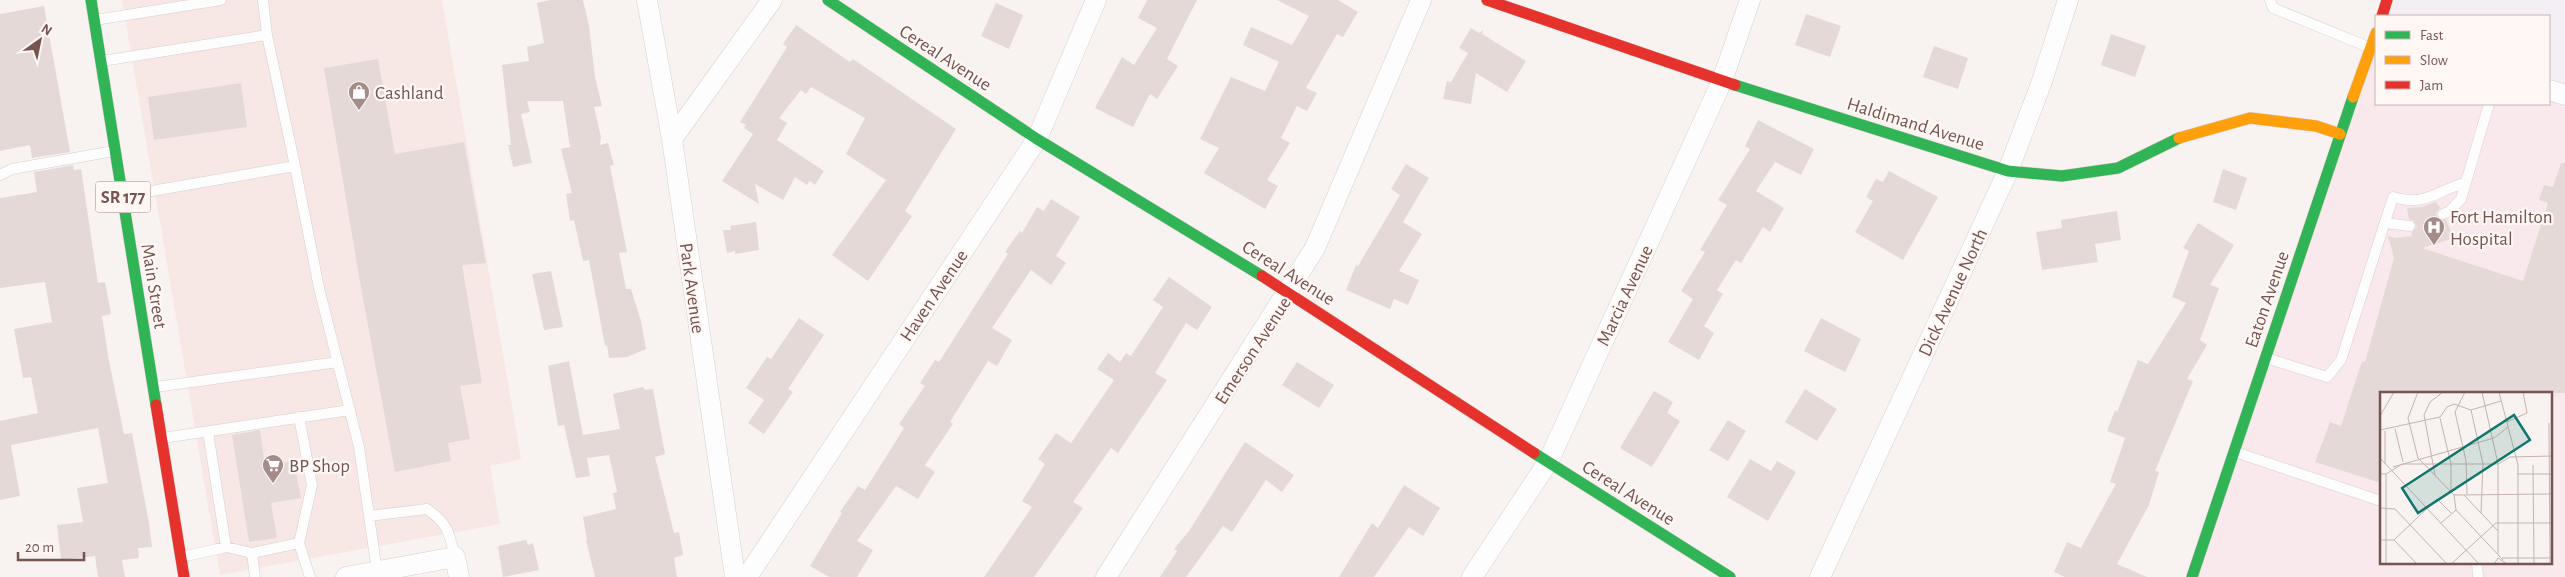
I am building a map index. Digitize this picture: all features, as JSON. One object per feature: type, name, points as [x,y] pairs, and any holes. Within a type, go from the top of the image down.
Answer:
[{"type":"street","name":"Main Street","points":[[90,0],[184,577]]},
{"type":"street","name":"Park Avenue","points":[[647,0],[672,139],[735,577]]},
{"type":"street","points":[[672,139],[772,0]]},
{"type":"street","name":"Cereal Avenue","points":[[828,0],[1037,138],[1289,292],[1548,462],[1730,577]]},
{"type":"street","name":"Haven Avenue","points":[[747,577],[1037,138],[1096,0]]},
{"type":"street","name":"Emerson Avenue","points":[[1106,577],[1289,292],[1315,248],[1421,0]]},
{"type":"street","name":"Haldimand Avenue","points":[[1487,0],[1722,81],[2008,170],[2062,176],[2118,168],[2184,136],[2250,118],[2316,126],[2340,134]]},
{"type":"street","name":"Marcia Avenue","points":[[1472,577],[1548,462],[1722,81],[1750,0]]},
{"type":"street","name":"Dick Avenue North","points":[[1820,577],[2008,170],[2041,84],[2068,0]]},
{"type":"street","points":[[2382,15],[2387,0]]},
{"type":"street","name":"Eaton Avenue","points":[[2192,577],[2340,134],[2375,37]]},
{"type":"street","points":[[2550,90],[2565,95]]},
{"type":"street","points":[[346,577],[455,556],[459,577]]},
{"type":"lane","points":[[94,20],[221,0]]},
{"type":"lane","points":[[263,0],[267,35],[320,288],[359,447],[377,571]]},
{"type":"lane","points":[[2270,0],[2273,8],[2375,37]]},
{"type":"lane","points":[[101,62],[267,35]]},
{"type":"lane","points":[[2443,214],[2450,211],[2461,199],[2489,105]]},
{"type":"lane","points":[[0,175],[12,169],[115,151]]},
{"type":"lane","points":[[122,196],[295,166]]},
{"type":"lane","points":[[2265,358],[2327,377],[2341,360],[2393,197],[2408,202],[2426,200],[2451,187],[2465,183]]},
{"type":"lane","points":[[2385,223],[2410,226]]},
{"type":"lane","points":[[153,387],[338,362]]},
{"type":"lane","points":[[162,438],[350,410]]},
{"type":"lane","points":[[299,417],[312,484],[299,543],[310,577]]},
{"type":"lane","points":[[208,432],[226,547]]},
{"type":"lane","points":[[2234,452],[2380,501]]},
{"type":"lane","points":[[369,516],[427,509],[441,519],[448,528],[455,556]]},
{"type":"lane","points":[[181,557],[226,547],[252,553],[299,543]]},
{"type":"lane","points":[[252,553],[255,577]]},
{"type":"lane","points":[[2478,564],[2478,577]]},
{"type":"shaded area","points":[[122,0],[442,0],[521,459],[490,466],[500,524],[220,575]]},
{"type":"shaded area","points":[[2387,0],[2565,0],[2565,95],[2550,90],[2550,15],[2382,15]]},
{"type":"shaded area","name":"Fort Hamilton Hospital","points":[[2375,37],[2375,105],[2550,105],[2550,90],[2565,95],[2565,577],[2192,577]]},
{"type":"building","points":[[550,0],[583,0],[589,26],[595,77],[602,106],[594,107],[601,137],[600,145],[608,143],[614,165],[610,166],[627,252],[619,253],[626,289],[631,289],[641,321],[646,349],[627,357],[609,358],[607,345],[605,346],[589,260],[583,261],[574,220],[570,221],[566,194],[572,193],[561,149],[570,147],[563,101],[527,101],[530,112],[521,114],[532,163],[513,167],[508,145],[511,145],[502,65],[529,61],[527,47],[544,43],[537,3]]},
{"type":"building","points":[[1147,0],[1197,0],[1167,59],[1178,66],[1157,99],[1150,94],[1133,127],[1095,108],[1122,57],[1134,65],[1157,28],[1138,18]]},
{"type":"building","points":[[1277,0],[1338,0],[1358,12],[1343,37],[1337,34],[1306,88],[1317,93],[1307,111],[1297,106],[1281,138],[1290,143],[1267,180],[1278,186],[1265,209],[1204,173],[1219,148],[1200,139],[1231,77],[1265,91],[1279,62],[1243,45],[1251,27],[1292,45],[1309,16]]},
{"type":"building","points":[[996,3],[1023,15],[1009,49],[981,36]]},
{"type":"building","points":[[44,6],[70,152],[32,158],[30,145],[0,151],[0,14]]},
{"type":"building","points":[[1806,14],[1841,26],[1830,57],[1795,45]]},
{"type":"building","points":[[796,25],[850,62],[853,59],[956,129],[905,211],[912,216],[868,281],[832,255],[886,180],[846,154],[865,118],[811,87],[806,94],[801,90],[779,118],[787,123],[777,140],[824,171],[815,185],[810,181],[807,185],[795,177],[783,200],[755,184],[759,204],[722,181],[753,134],[744,128],[746,125],[740,122],[787,47],[783,44]]},
{"type":"building","points":[[1471,28],[1479,33],[1483,30],[1482,34],[1526,61],[1507,92],[1476,73],[1471,104],[1443,99],[1447,81],[1451,82],[1468,53],[1459,48]]},
{"type":"building","points":[[2111,34],[2146,46],[2135,77],[2101,65]]},
{"type":"building","points":[[1934,46],[1968,58],[1958,89],[1923,77]]},
{"type":"building","points":[[378,59],[395,154],[464,142],[486,263],[462,265],[482,383],[460,386],[470,439],[448,443],[451,461],[395,472],[360,282],[324,68]]},
{"type":"building","points":[[241,83],[247,127],[154,140],[148,97]]},
{"type":"building","points":[[1758,120],[1814,149],[1801,175],[1775,162],[1756,191],[1784,208],[1770,232],[1763,227],[1741,263],[1736,260],[1717,290],[1723,294],[1704,326],[1714,333],[1699,360],[1668,342],[1693,299],[1681,291],[1705,252],[1700,250],[1727,205],[1718,200],[1750,149],[1745,146]]},
{"type":"building","points":[[2561,163],[2565,163],[2565,393],[2380,392],[2380,483],[2315,462],[2330,422],[2341,426],[2362,361],[2365,362],[2394,258],[2388,236],[2395,238],[2412,236],[2411,233],[2417,227],[2414,221],[2409,219],[2407,208],[2421,207],[2436,202],[2440,208],[2436,213],[2437,217],[2446,220],[2454,238],[2422,248],[2523,281],[2548,203],[2539,200],[2544,185],[2553,187]]},
{"type":"building","points":[[1406,164],[1429,178],[1403,222],[1422,234],[1399,271],[1419,280],[1408,305],[1394,299],[1390,309],[1346,290],[1356,265],[1358,266],[1400,195],[1391,189]]},
{"type":"building","points":[[73,165],[74,170],[81,169],[98,283],[105,282],[111,314],[102,316],[109,361],[124,434],[132,433],[149,523],[152,547],[138,548],[139,558],[122,560],[125,577],[98,577],[95,556],[61,560],[57,525],[83,522],[77,488],[108,483],[98,428],[11,445],[20,496],[0,500],[0,421],[38,413],[31,377],[23,378],[14,329],[52,322],[45,282],[0,288],[0,198],[37,192],[34,172]]},
{"type":"building","points":[[2223,169],[2247,178],[2236,210],[2213,202]]},
{"type":"building","points":[[1889,171],[1938,197],[1903,260],[1855,232],[1873,201],[1866,197],[1876,179],[1883,182]]},
{"type":"building","points":[[1051,199],[1080,217],[1056,256],[1066,263],[1051,285],[1031,270],[992,328],[1012,340],[997,366],[988,361],[950,422],[953,424],[925,465],[935,472],[918,499],[896,486],[857,541],[873,550],[857,577],[829,577],[810,566],[842,513],[840,512],[858,486],[865,490],[904,428],[899,424],[925,386],[920,383],[935,360],[939,362],[1008,254],[1005,252],[1020,231],[1022,233],[1037,207],[1044,211]]},
{"type":"building","points":[[2117,211],[2121,240],[2095,244],[2098,262],[2042,270],[2036,232],[2062,228],[2061,220]]},
{"type":"building","points":[[756,222],[759,250],[735,254],[735,251],[727,253],[723,230],[731,230],[730,226]]},
{"type":"building","points":[[2198,223],[2234,245],[2210,285],[2219,288],[2200,340],[2207,345],[2187,379],[2193,381],[2155,471],[2159,472],[2149,505],[2117,564],[2147,577],[2065,577],[2054,572],[2067,542],[2081,548],[2116,484],[2110,482],[2125,438],[2107,431],[2115,410],[2117,412],[2138,360],[2148,364],[2186,303],[2172,297],[2189,251],[2183,248]]},
{"type":"building","points":[[551,271],[563,327],[544,330],[532,274]]},
{"type":"building","points":[[1169,277],[1212,307],[1197,330],[1186,323],[1155,373],[1167,380],[1118,453],[1111,448],[1073,502],[1083,508],[1034,577],[984,577],[1032,507],[1022,501],[1045,464],[1038,459],[1056,433],[1071,443],[1114,380],[1097,369],[1108,353],[1120,362],[1126,353],[1131,356],[1163,307],[1153,300]]},
{"type":"building","points":[[799,318],[824,335],[788,389],[793,392],[764,434],[748,423],[764,400],[746,388],[767,357],[771,359]]},
{"type":"building","points":[[1821,318],[1861,339],[1845,372],[1804,351]]},
{"type":"building","points":[[569,361],[583,435],[620,429],[613,394],[643,387],[645,390],[653,389],[665,454],[655,457],[674,533],[679,532],[683,555],[674,558],[677,577],[595,577],[586,541],[583,517],[616,509],[613,493],[617,492],[609,455],[587,458],[590,476],[576,478],[564,425],[558,426],[548,366]]},
{"type":"building","points":[[1297,362],[1334,385],[1319,408],[1282,385]]},
{"type":"building","points":[[1805,389],[1837,409],[1817,441],[1785,422]]},
{"type":"building","points":[[1654,391],[1673,402],[1667,413],[1680,421],[1652,467],[1620,448]]},
{"type":"building","points":[[1728,420],[1746,431],[1728,461],[1709,450]]},
{"type":"building","points":[[260,430],[265,466],[294,461],[301,498],[271,503],[277,538],[249,542],[232,435]]},
{"type":"building","points":[[1245,442],[1294,475],[1282,492],[1266,480],[1232,532],[1223,526],[1186,577],[1160,577],[1177,551],[1174,549],[1189,531]]},
{"type":"building","points":[[1750,459],[1771,471],[1777,461],[1796,472],[1768,521],[1727,497]]},
{"type":"building","points":[[1404,485],[1440,508],[1423,536],[1409,527],[1374,577],[1339,577],[1372,523],[1378,528]]},
{"type":"building","points":[[526,540],[528,545],[533,543],[539,570],[503,577],[498,546]]},
{"type":"traffic: fast","points":[[91,0],[156,405]]},
{"type":"traffic: fast","points":[[828,0],[1037,139],[1262,276]]},
{"type":"traffic: fast","points":[[1735,85],[2008,171],[2062,176],[2118,168],[2179,138]]},
{"type":"traffic: fast","points":[[2192,577],[2353,97]]},
{"type":"traffic: fast","points":[[1534,453],[1730,577]]},
{"type":"traffic: slow","points":[[2353,97],[2375,36]]},
{"type":"traffic: slow","points":[[2179,138],[2250,118],[2316,126],[2340,134]]},
{"type":"traffic: jam","points":[[1487,0],[1735,85]]},
{"type":"traffic: jam","points":[[2382,15],[2387,0]]},
{"type":"traffic: jam","points":[[1262,276],[1534,453]]},
{"type":"traffic: jam","points":[[156,405],[184,577]]},
{"type":"place","name":"Cashland","points":[[359,111]]},
{"type":"place","name":"Fort Hamilton Hospital","points":[[2434,246]]},
{"type":"place","name":"BP Shop","points":[[273,484]]}]
